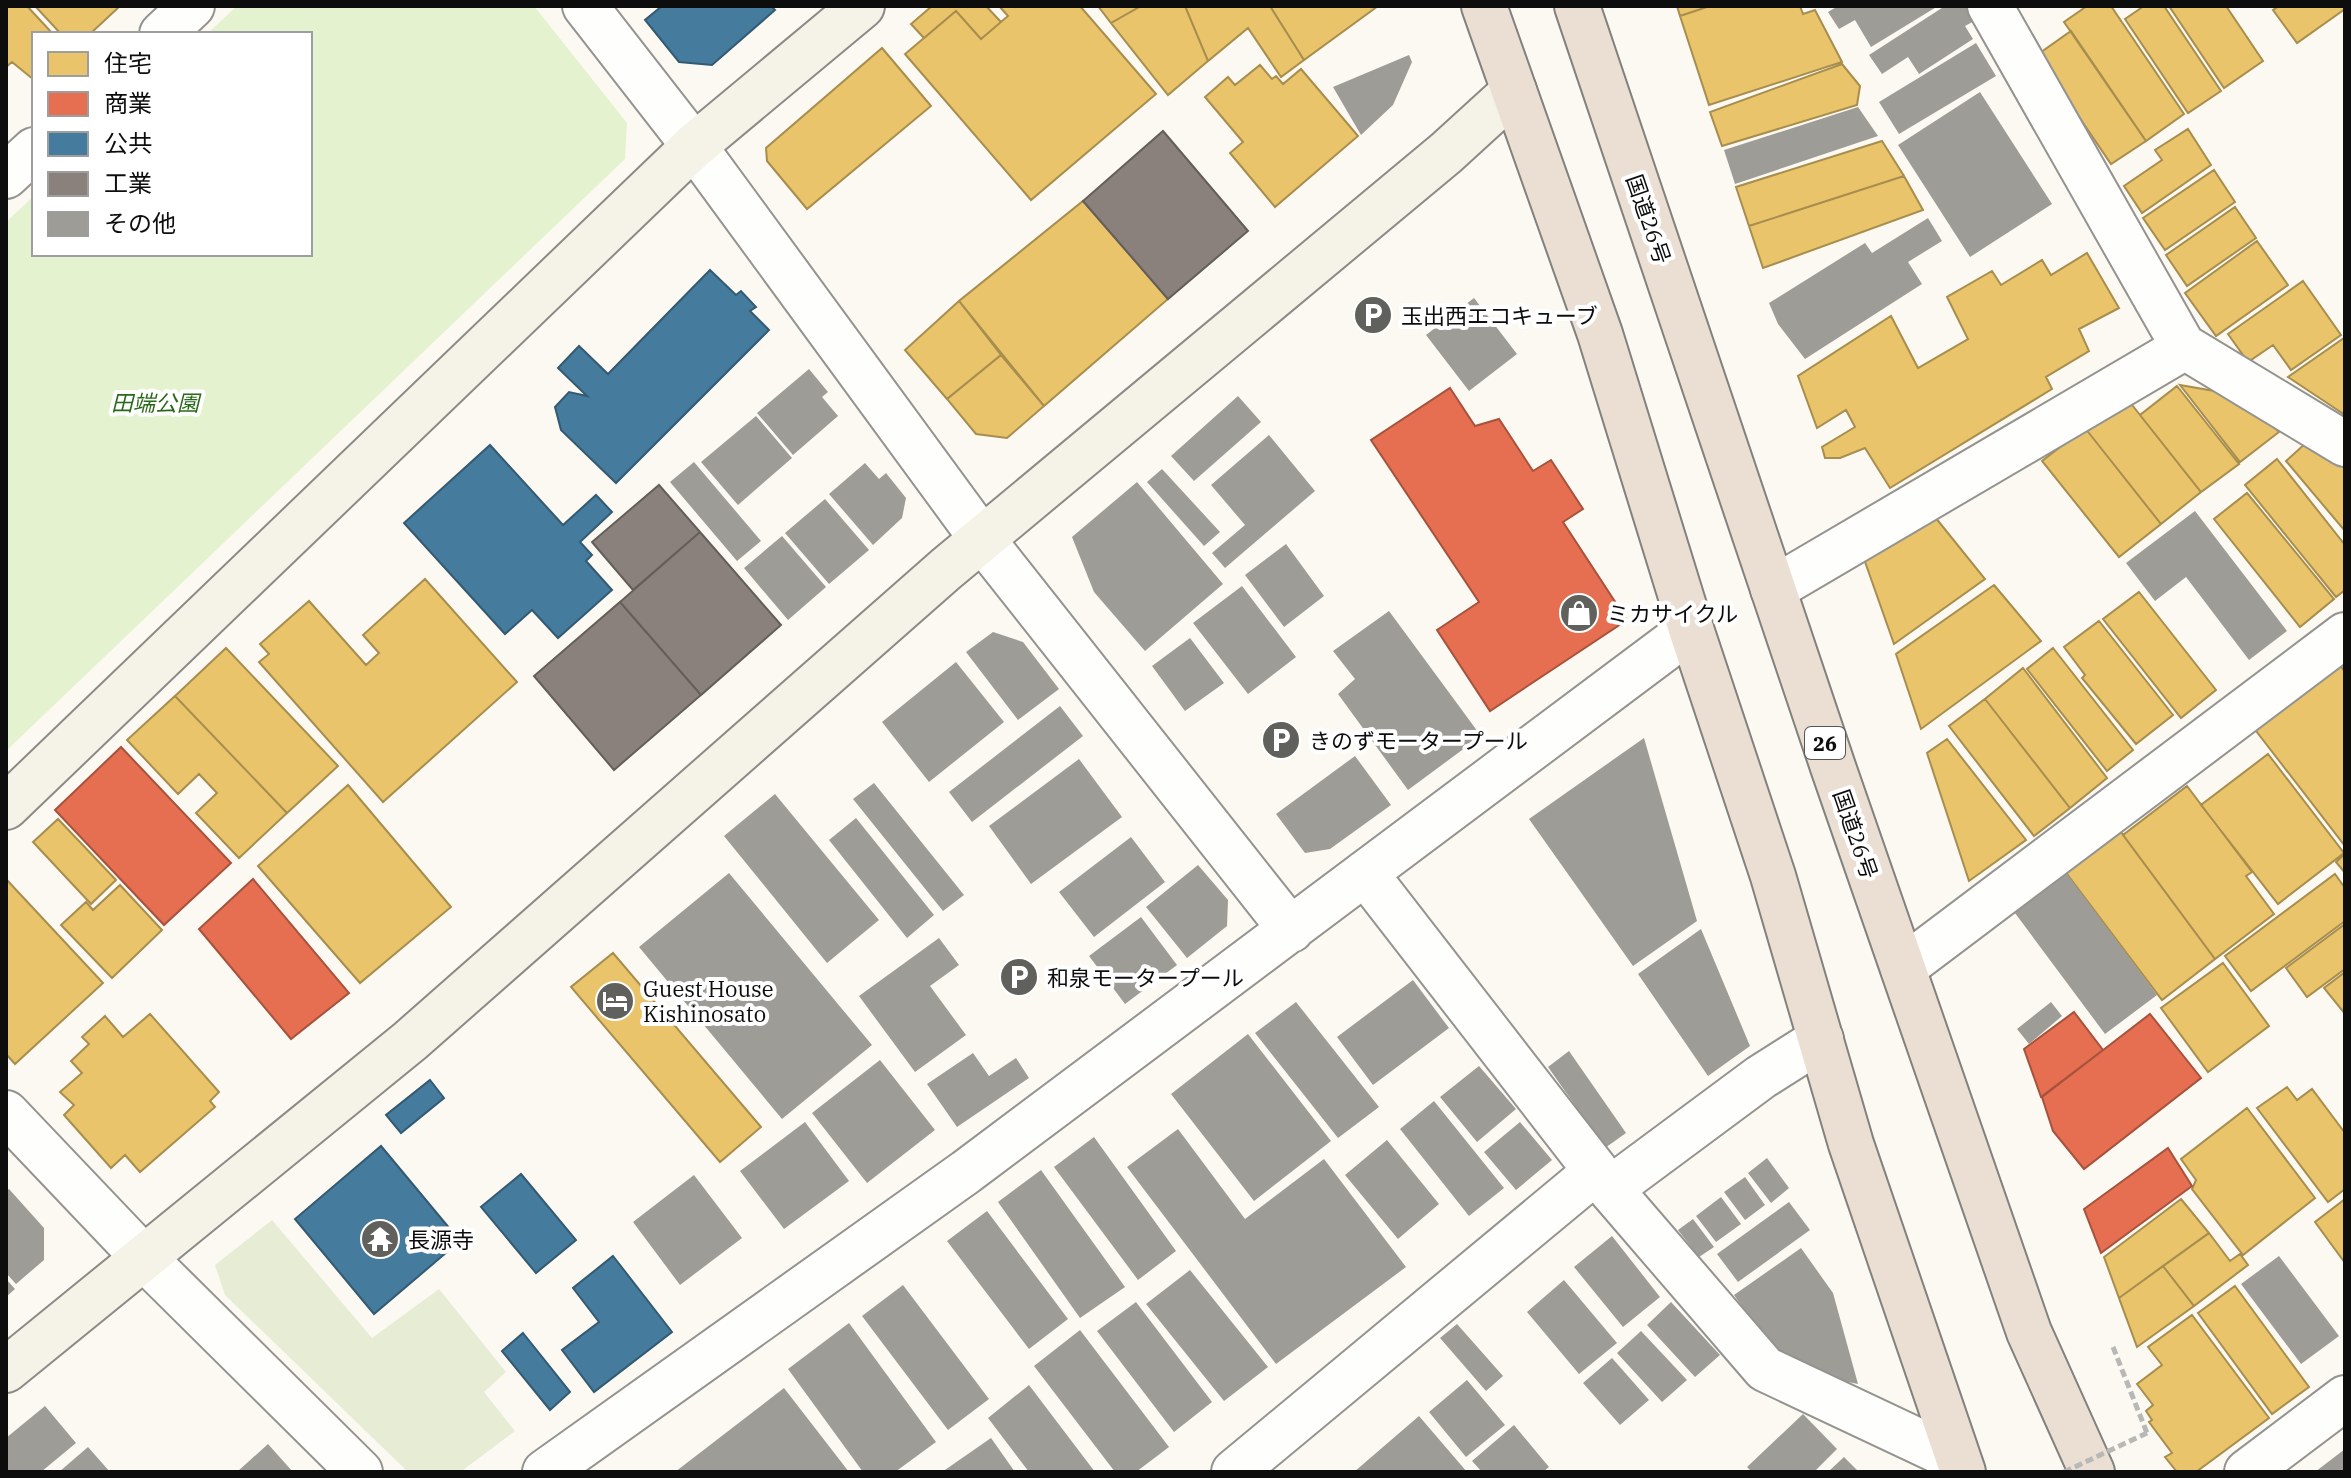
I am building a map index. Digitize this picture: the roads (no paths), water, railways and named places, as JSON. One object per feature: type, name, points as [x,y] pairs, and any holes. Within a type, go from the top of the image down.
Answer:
[{"type":"highway","points":[[1484,6],[1600,334],[1691,629],[1773,876],[1851,1144],[1960,1466]]},
{"type":"highway","name":"国道26号","points":[[1577,6],[1773,589],[2029,1332],[2092,1472]]},
{"type":"street","points":[[164,32],[192,6]]},
{"type":"street","points":[[585,6],[694,146],[982,539],[1291,930]]},
{"type":"street","points":[[6,807],[694,146],[862,6]]},
{"type":"street","points":[[1990,6],[2185,347],[2345,444]]},
{"type":"street","points":[[6,1370],[410,1041],[982,539],[1446,153],[1514,91]]},
{"type":"street","points":[[1773,589],[2185,347]]},
{"type":"street","points":[[545,1472],[966,1172],[1691,629]]},
{"type":"street","points":[[1903,968],[2345,635]]},
{"type":"street","points":[[1365,873],[1602,1181],[1765,1369],[1960,1466]]},
{"type":"street","points":[[1234,1472],[1602,1181],[1821,1039]]},
{"type":"street","points":[[6,1113],[144,1258],[360,1472]]},
{"type":"street","points":[[2247,1472],[2345,1398]]},
{"type":"place","name":"玉出西エコキューブ","points":[[1373,315]]},
{"type":"place","name":"ミカサイクル","points":[[1579,613]]},
{"type":"place","name":"きのずモータープール","points":[[1281,740]]},
{"type":"place","name":"和泉モータープール","points":[[1019,977]]},
{"type":"place","name":"Guest House Kishinosato","points":[[615,1001]]},
{"type":"place","name":"長源寺","points":[[380,1239]]},
{"type":"park label","name":"田端公園","points":[[155,402]]}]
